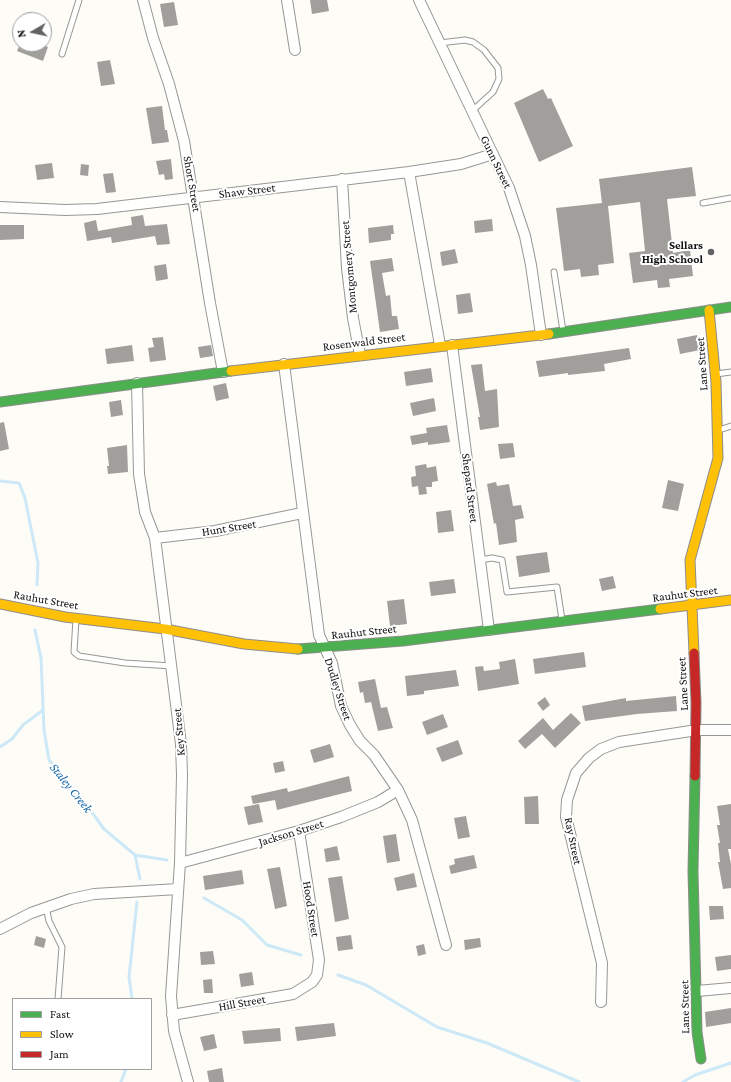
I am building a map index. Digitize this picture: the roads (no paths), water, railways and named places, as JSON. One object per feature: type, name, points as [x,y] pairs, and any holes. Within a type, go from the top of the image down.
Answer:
[{"type":"street","name":"Short Street","points":[[143,0],[153,38],[179,116],[223,372]]},
{"type":"street","points":[[287,0],[295,50]]},
{"type":"street","name":"Gunn Street","points":[[419,0],[509,188],[525,236],[531,265],[541,334]]},
{"type":"street","name":"Shaw Street","points":[[0,207],[65,210],[97,209],[409,172],[461,164],[493,154]]},
{"type":"street","points":[[409,172],[440,346]]},
{"type":"street","name":"Montgomery Street","points":[[342,179],[347,268],[354,324],[360,355]]},
{"type":"street","name":"Rosenwald Street","points":[[0,402],[284,364],[564,332],[731,307]]},
{"type":"street","name":"Lane Street","points":[[701,1060],[697,1032],[693,872],[697,730],[690,560],[698,526],[718,458],[715,374],[709,310]]},
{"type":"street","name":"Shepard Street","points":[[452,345],[489,630]]},
{"type":"street","name":"Dudley Street","points":[[284,364],[302,513],[319,635],[332,663],[341,706],[350,725],[360,741],[374,755],[398,790],[412,820],[418,836],[446,945]]},
{"type":"street","name":"Key Street","points":[[137,383],[139,474],[145,512],[155,538],[165,630],[172,666],[181,744],[182,775],[180,863],[171,980],[172,1015],[188,1082]]},
{"type":"street","name":"Hunt Street","points":[[155,538],[215,531],[302,513]]},
{"type":"street","name":"Rauhut Street","points":[[0,604],[76,618],[165,630],[262,646],[302,649],[324,648],[489,630],[731,600]]},
{"type":"street","name":"Ray Street","points":[[601,1002],[602,963],[566,817],[567,800],[576,773],[584,763],[601,749],[635,738],[697,730],[731,730]]},
{"type":"street","name":"Jackson Street","points":[[180,863],[299,831],[341,817],[378,802],[398,790]]},
{"type":"street","name":"Hood Street","points":[[299,831],[319,960],[317,975],[310,984]]},
{"type":"street","points":[[0,929],[46,907],[94,894],[178,889]]},
{"type":"street","name":"Hill Street","points":[[172,1015],[293,994],[310,984]]},
{"type":"street","points":[[697,991],[731,988]]},
{"type":"lane","points":[[62,54],[79,0]]},
{"type":"lane","points":[[440,43],[465,40],[473,42],[484,50],[498,68],[499,79],[493,92],[472,112]]},
{"type":"lane","points":[[703,203],[731,198]]},
{"type":"lane","points":[[554,272],[564,332]]},
{"type":"lane","points":[[715,374],[731,372]]},
{"type":"lane","points":[[718,430],[731,426]]},
{"type":"lane","points":[[479,560],[492,558],[502,560],[507,592],[557,587],[562,620]]},
{"type":"lane","points":[[76,618],[74,652],[78,656],[125,663],[172,666]]},
{"type":"lane","points":[[46,907],[49,921],[62,947],[58,998]]},
{"type":"waterway","name":"Staley Creek","points":[[0,481],[19,483],[25,498],[38,563],[37,585]]},
{"type":"waterway","name":"Staley Creek","points":[[35,630],[41,658],[44,730],[49,760],[83,800],[104,829],[135,855],[140,879]]},
{"type":"waterway","points":[[0,747],[12,739],[23,725],[43,710]]},
{"type":"waterway","points":[[135,855],[167,860]]},
{"type":"waterway","points":[[204,898],[242,920],[267,945],[301,955]]},
{"type":"waterway","name":"Staley Creek","points":[[132,998],[129,977],[137,902]]},
{"type":"waterway","points":[[338,975],[366,985],[437,1027],[487,1043],[579,1082]]},
{"type":"waterway","points":[[683,1082],[695,1075],[731,1063]]},
{"type":"waterway","name":"Staley Creek","points":[[121,1082],[126,1070]]},
{"type":"place","name":"Sellars High School","points":[[711,252]]}]
